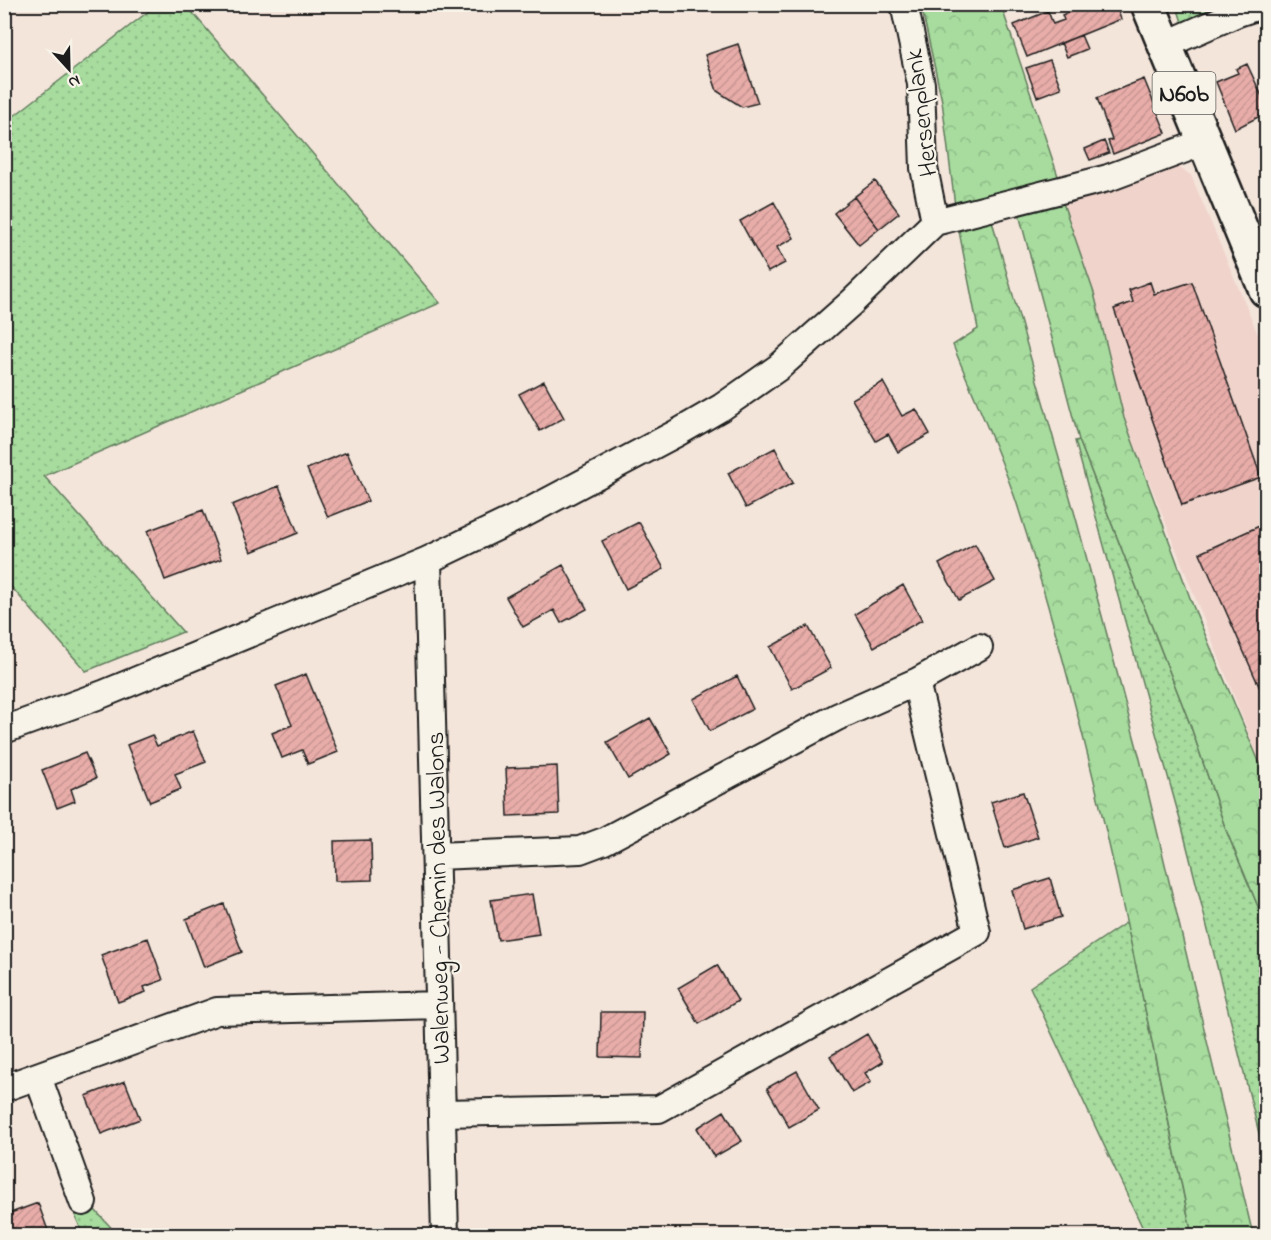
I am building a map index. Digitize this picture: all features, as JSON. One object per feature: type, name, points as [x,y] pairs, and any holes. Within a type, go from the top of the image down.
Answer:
[{"type":"main road","name":"N60b","points":[[1148,4],[1266,290]]},
{"type":"street","name":"Hersenplank","points":[[904,4],[921,84],[924,168],[936,222]]},
{"type":"street","points":[[1165,45],[1235,14],[1265,4]]},
{"type":"street","points":[[4,730],[125,685],[428,560],[533,509],[722,407],[786,361],[936,222],[1108,178],[1204,142]]},
{"type":"street","name":"Walenweg - Chemin des Walons","points":[[428,560],[445,1236]]},
{"type":"street","points":[[436,856],[580,850],[604,841],[837,717],[916,682],[979,647]]},
{"type":"street","points":[[442,1113],[659,1109],[976,932],[916,682]]},
{"type":"street","points":[[4,1088],[217,1011],[439,1005]]},
{"type":"street","points":[[38,1077],[83,1202]]},
{"type":"shaded area","points":[[1175,165],[1191,175],[1266,353],[1266,777],[1124,418],[1094,293],[1063,203]]},
{"type":"green space","points":[[158,4],[186,5],[440,303],[44,476],[183,632],[86,671],[5,580],[5,123]]},
{"type":"green space","points":[[1176,4],[1233,5],[1182,22]]},
{"type":"green space","points":[[921,5],[1001,5],[1059,179],[955,206],[942,101]]},
{"type":"green space","points":[[1063,203],[1094,293],[1124,418],[1193,606],[1266,778],[1266,917],[1260,911],[1226,830],[1190,724],[1079,440],[1019,214]]},
{"type":"green space","points":[[992,221],[1077,522],[1140,759],[1253,1235],[1192,1235],[1114,867],[1070,685],[1017,504],[953,345],[978,329],[959,231]]},
{"type":"green space","points":[[1079,440],[1190,724],[1226,830],[1260,911],[1266,917],[1266,1161],[1182,827],[1075,441]]},
{"type":"green space","points":[[1127,922],[1192,1235],[1146,1235],[1030,987]]},
{"type":"green space","points":[[95,1210],[118,1235],[83,1235],[75,1215]]},
{"type":"building","points":[[1088,4],[1115,4],[1121,19],[1027,57],[1014,25],[1048,11],[1053,24],[1064,20],[1062,15]]},
{"type":"building","points":[[1081,35],[1087,49],[1067,57],[1061,43]]},
{"type":"building","points":[[738,44],[758,103],[742,107],[717,91],[705,55]]},
{"type":"building","points":[[1050,60],[1061,88],[1037,97],[1026,68]]},
{"type":"building","points":[[1247,64],[1266,105],[1266,113],[1235,129],[1216,82],[1238,73],[1236,69]]},
{"type":"building","points":[[1144,79],[1166,133],[1113,154],[1108,141],[1112,140],[1097,98]]},
{"type":"building","points":[[1104,141],[1109,153],[1090,160],[1085,149]]},
{"type":"building","points":[[875,181],[899,213],[879,229],[854,197]]},
{"type":"building","points":[[854,197],[879,229],[859,245],[834,213]]},
{"type":"building","points":[[774,202],[794,238],[777,247],[785,263],[768,272],[740,221]]},
{"type":"building","points":[[1150,282],[1154,294],[1192,282],[1261,477],[1182,505],[1114,309],[1133,302],[1129,290]]},
{"type":"building","points":[[544,381],[564,418],[540,431],[519,394]]},
{"type":"building","points":[[883,382],[902,416],[916,409],[930,434],[898,452],[888,434],[876,441],[852,399]]},
{"type":"building","points":[[775,448],[793,483],[746,508],[728,473]]},
{"type":"building","points":[[347,452],[368,501],[328,517],[307,469]]},
{"type":"building","points":[[279,486],[298,533],[251,552],[232,505]]},
{"type":"building","points":[[203,510],[221,559],[165,580],[147,531]]},
{"type":"building","points":[[639,522],[664,569],[626,589],[602,541]]},
{"type":"building","points":[[1266,523],[1266,702],[1200,553]]},
{"type":"building","points":[[975,544],[995,581],[959,600],[939,564]]},
{"type":"building","points":[[563,565],[587,609],[561,623],[554,610],[523,627],[506,597]]},
{"type":"building","points":[[903,585],[922,620],[874,647],[855,614]]},
{"type":"building","points":[[808,626],[831,668],[792,689],[770,647]]},
{"type":"building","points":[[306,674],[338,752],[308,764],[302,750],[282,758],[272,733],[292,725],[276,686]]},
{"type":"building","points":[[737,676],[753,709],[710,731],[693,699]]},
{"type":"building","points":[[650,718],[671,754],[628,779],[607,742]]},
{"type":"building","points":[[193,731],[206,762],[175,774],[181,789],[150,802],[127,745],[152,735],[157,746]]},
{"type":"building","points":[[85,753],[96,778],[71,789],[75,801],[57,808],[42,770]]},
{"type":"building","points":[[557,766],[559,814],[508,816],[506,768]]},
{"type":"building","points":[[1023,792],[1038,837],[1005,848],[991,802]]},
{"type":"building","points":[[371,840],[372,880],[335,881],[334,841]]},
{"type":"building","points":[[1050,878],[1061,917],[1023,929],[1012,890]]},
{"type":"building","points":[[532,894],[539,934],[498,940],[491,900]]},
{"type":"building","points":[[224,904],[242,952],[204,967],[186,919]]},
{"type":"building","points":[[148,938],[163,980],[144,987],[146,992],[118,1002],[101,955]]},
{"type":"building","points":[[717,965],[738,1001],[699,1024],[678,988]]},
{"type":"building","points":[[601,1012],[643,1012],[642,1058],[600,1057]]},
{"type":"building","points":[[867,1034],[883,1062],[865,1073],[871,1082],[852,1093],[830,1056]]},
{"type":"building","points":[[797,1071],[819,1110],[789,1127],[767,1088]]},
{"type":"building","points":[[125,1081],[140,1119],[101,1134],[86,1096]]},
{"type":"building","points":[[724,1111],[742,1141],[714,1157],[697,1128]]},
{"type":"building","points":[[38,1203],[50,1236],[12,1236],[5,1215]]}]
